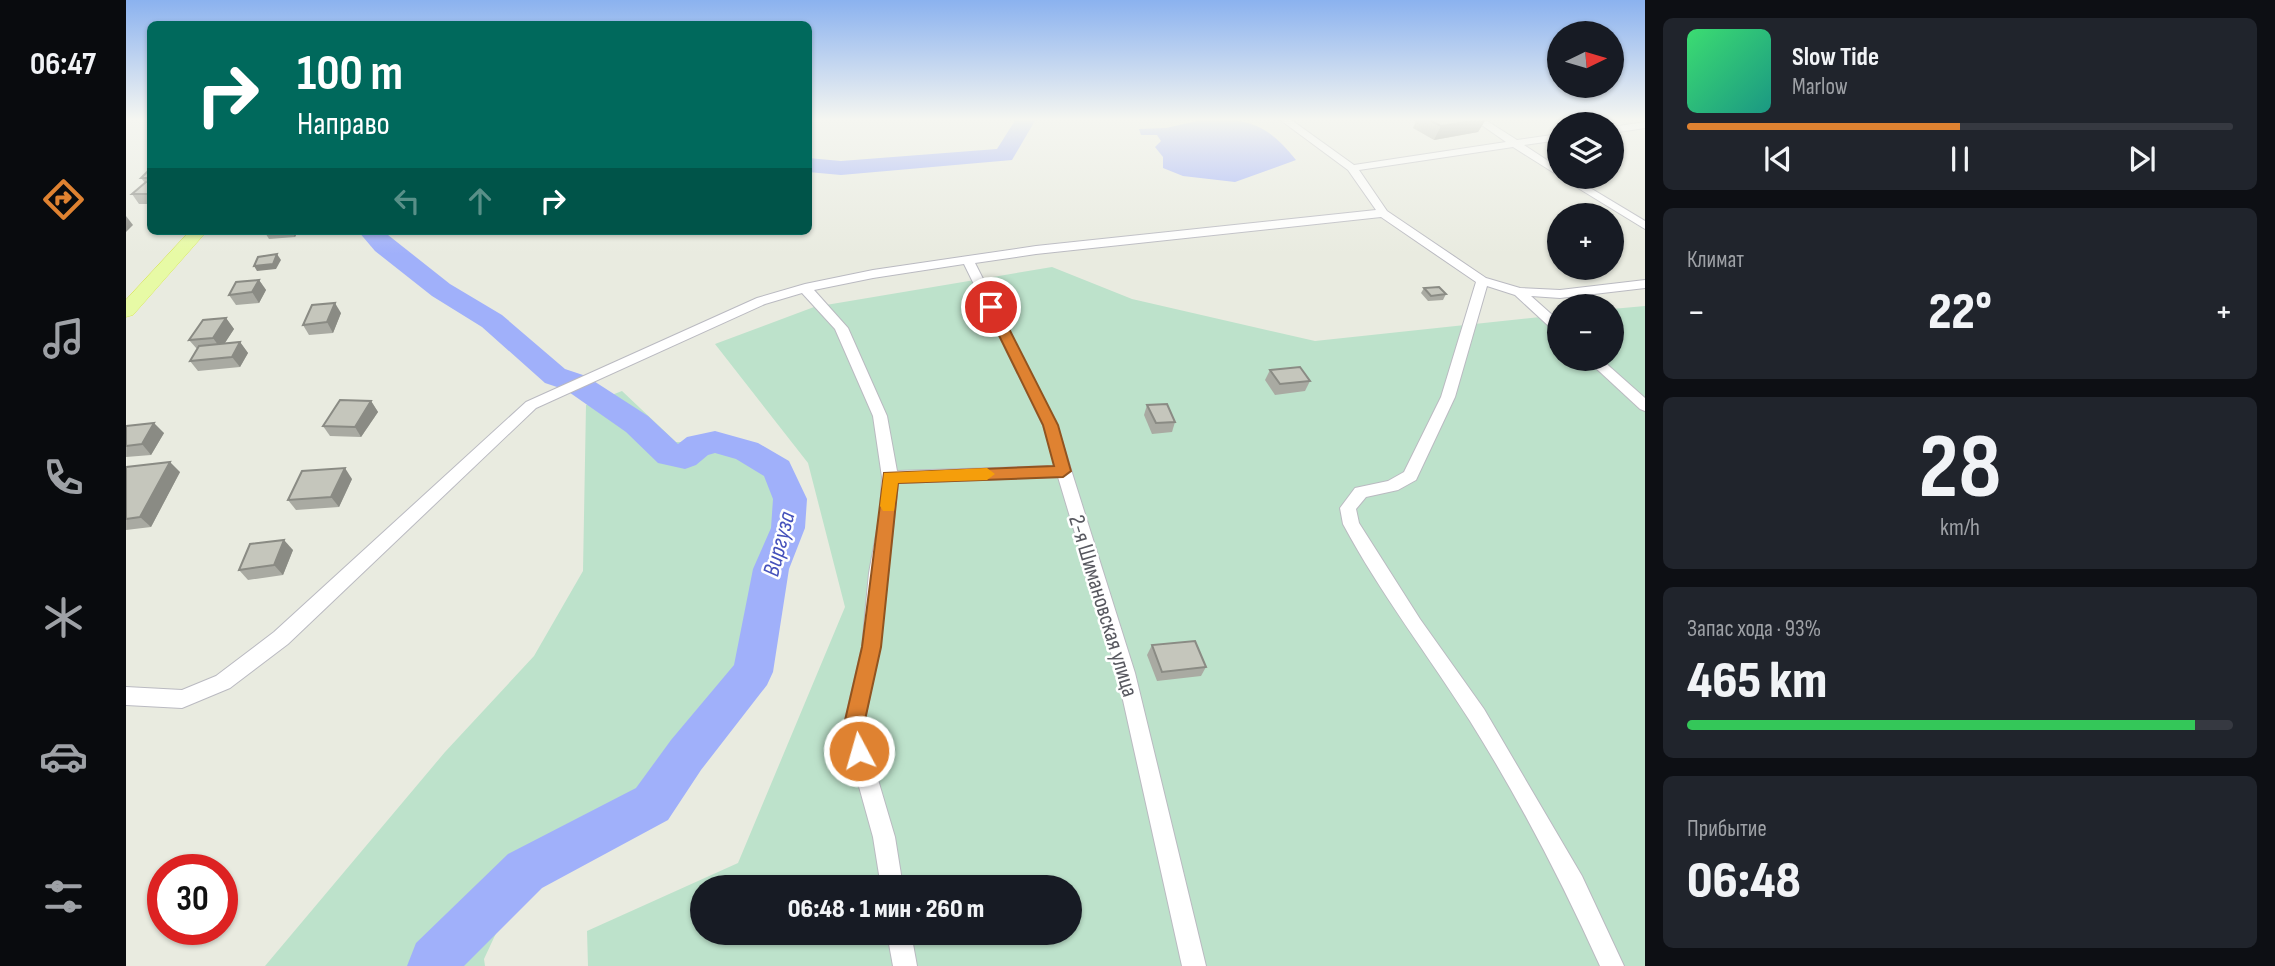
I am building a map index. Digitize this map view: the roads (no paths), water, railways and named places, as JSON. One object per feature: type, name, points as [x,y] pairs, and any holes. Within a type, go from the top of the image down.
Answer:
[{"type":"main road","points":[[126,311],[195,235]]},
{"type":"street","points":[[1347,164],[1383,213],[1482,281],[1519,292],[1560,293],[1645,285]]},
{"type":"street","points":[[1352,168],[1378,164]]},
{"type":"street","points":[[1585,189],[1645,226]]},
{"type":"street","points":[[126,696],[182,699],[223,682],[281,638],[531,405],[761,301],[805,288],[873,274],[1036,250],[1383,213]]},
{"type":"street","name":"2-я Шимановская улица","points":[[968,261],[1050,425],[1126,673],[1194,966]]},
{"type":"street","points":[[1482,281],[1448,397],[1410,476],[1392,486],[1361,492],[1348,508],[1351,524],[1414,625],[1476,715],[1574,884],[1612,966]]},
{"type":"street","points":[[805,288],[841,328],[880,415],[890,477],[871,647],[853,729],[884,837],[890,875]]},
{"type":"street","points":[[1519,292],[1547,317]]},
{"type":"street","points":[[1607,371],[1645,405]]},
{"type":"street","points":[[890,477],[1063,471]]},
{"type":"street","points":[[902,945],[905,966]]},
{"type":"water","points":[[1163,164],[1285,164],[1235,182],[1183,176],[1163,168]]},
{"type":"waterway","name":"Виргуза","points":[[812,165],[841,168],[890,164]]},
{"type":"waterway","name":"Виргуза","points":[[374,235],[441,290],[492,321],[555,376],[576,383],[637,424],[669,455],[685,457],[698,445],[715,442],[747,451],[777,469],[790,499],[788,528],[771,569],[753,672],[686,755],[652,804],[525,871],[432,966]]}]
